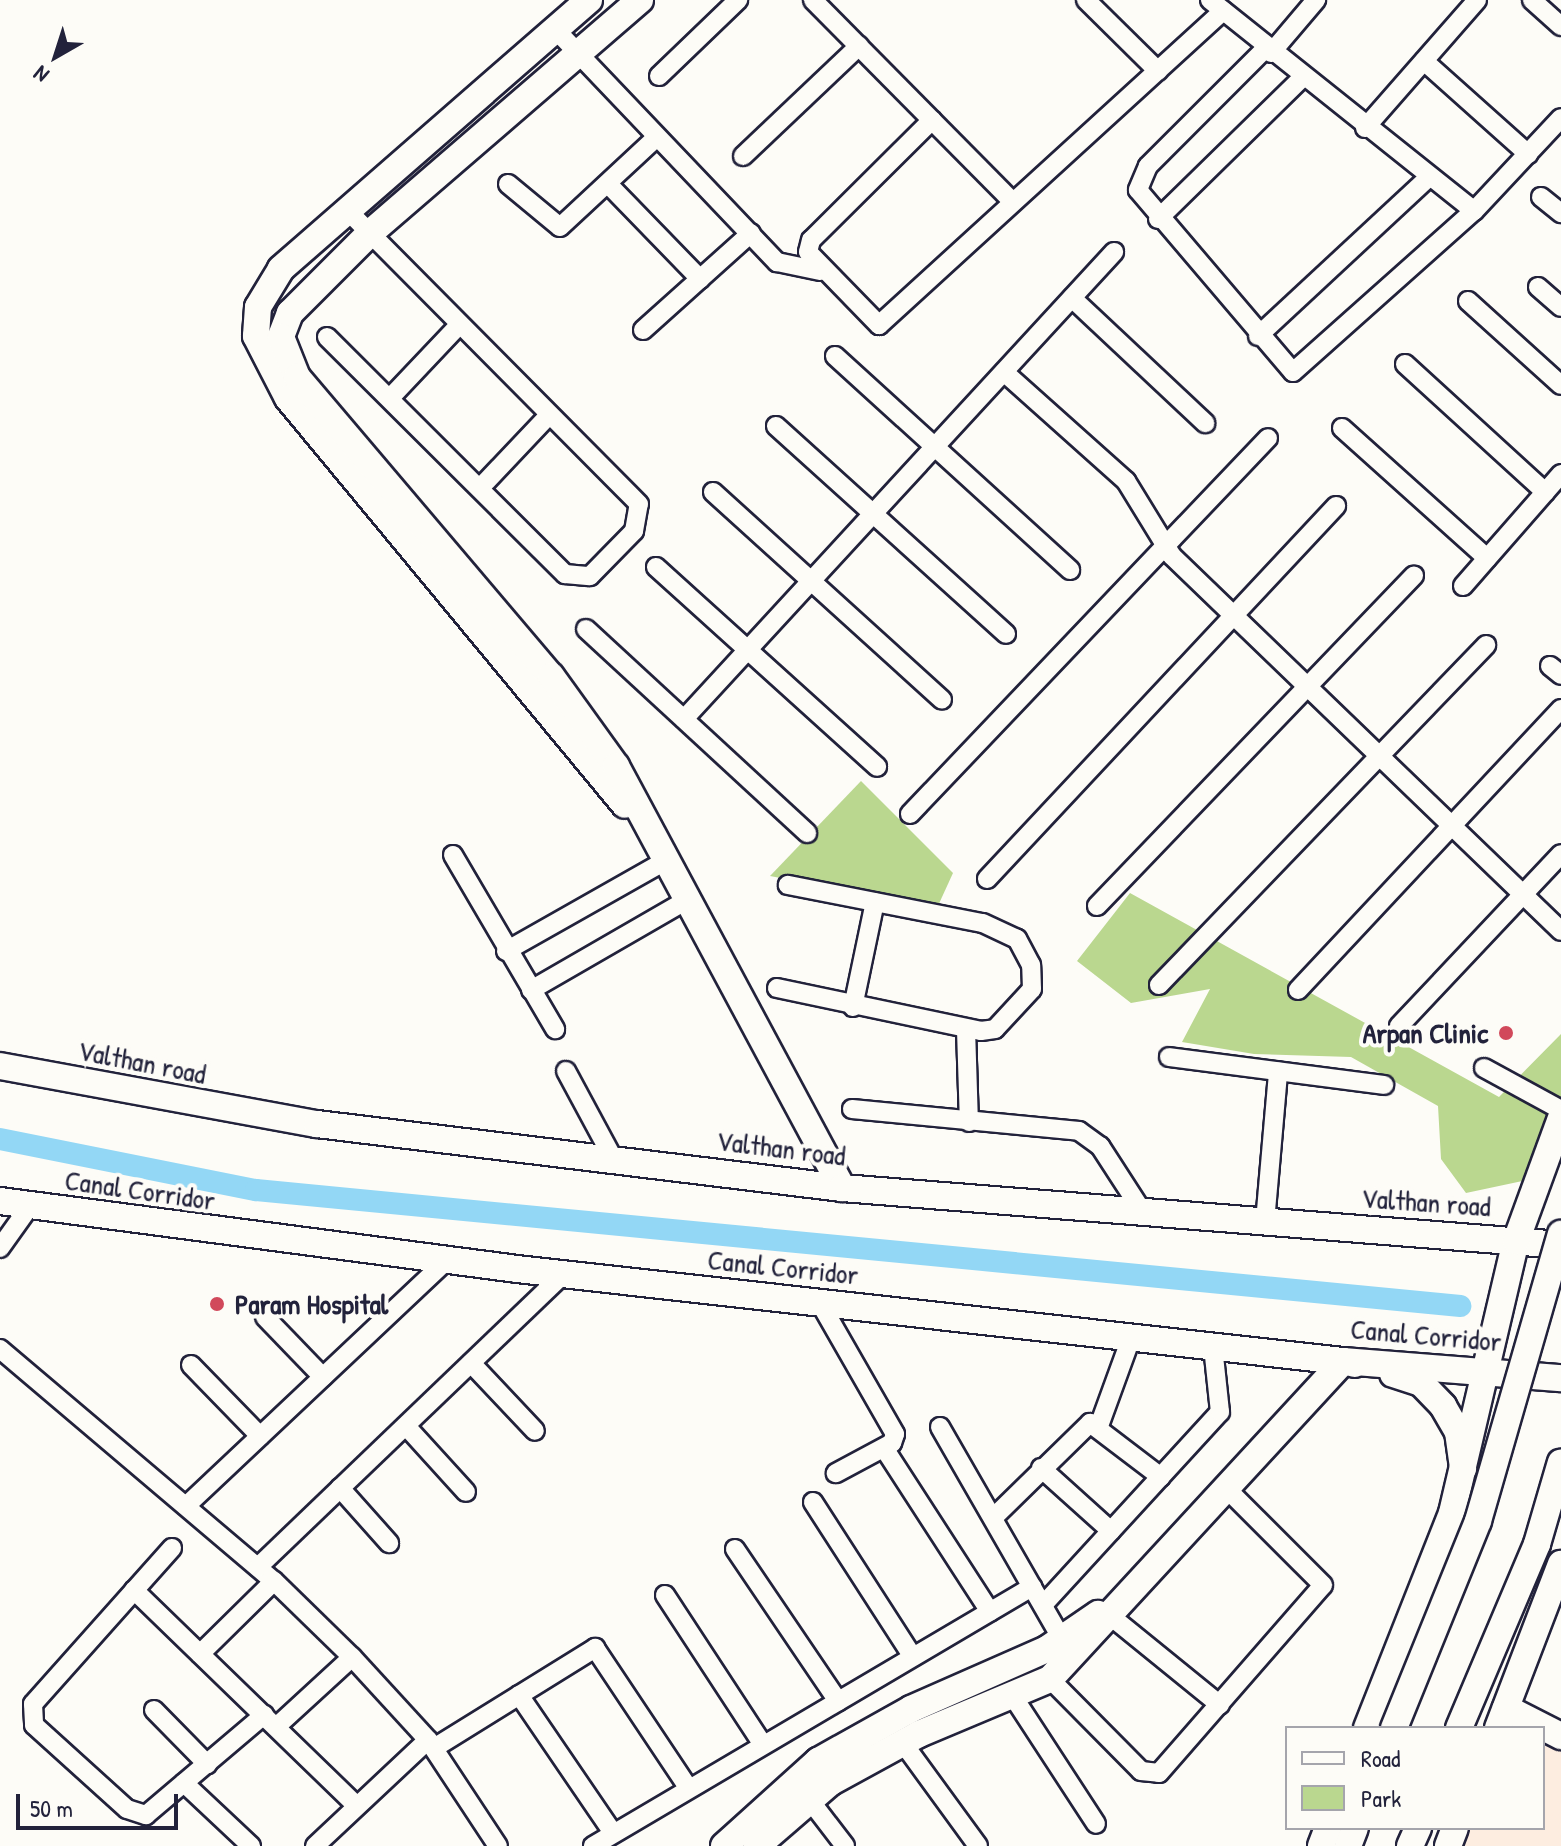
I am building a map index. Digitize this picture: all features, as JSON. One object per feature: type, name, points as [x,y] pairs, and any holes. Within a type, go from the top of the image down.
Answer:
[{"type":"main road","points":[[589,0],[345,208],[265,289],[256,336],[266,364],[639,819]]},
{"type":"main road","points":[[640,0],[369,234],[290,313],[282,326],[284,352],[313,397],[551,676],[616,766],[639,819],[842,1188]]},
{"type":"main road","name":"Valthan road","points":[[0,1066],[167,1102],[842,1188],[1561,1245]]},
{"type":"main road","points":[[1368,1726],[1463,1469],[1488,1373],[1516,1241],[1561,1118]]},
{"type":"main road","name":"Canal Corridor","points":[[0,1201],[564,1274],[1343,1361],[1561,1378]]},
{"type":"main road","points":[[1395,1726],[1478,1521],[1561,1234]]},
{"type":"main road","points":[[757,1846],[809,1799],[903,1743],[1014,1698],[1050,1679],[1343,1361],[1421,1383],[1458,1432],[1463,1469]]},
{"type":"main road","points":[[1460,1726],[1537,1544],[1561,1462]]},
{"type":"main road","points":[[1529,1726],[1502,1718],[1561,1564]]},
{"type":"main road","points":[[724,1846],[818,1761],[1062,1639],[1114,1606]]},
{"type":"street","points":[[659,76],[738,0]]},
{"type":"street","points":[[813,0],[1013,202]]},
{"type":"street","points":[[1086,0],[1158,71]]},
{"type":"street","points":[[1316,0],[1140,178],[1138,190],[1158,219],[1285,367],[1304,370],[1474,211],[1561,118]]},
{"type":"street","points":[[1365,128],[1477,0]]},
{"type":"street","points":[[1532,0],[1561,26]]},
{"type":"street","points":[[932,120],[811,240],[808,252],[820,271],[879,325],[1158,71],[1217,6],[1302,78],[1474,211]]},
{"type":"street","points":[[555,29],[789,269],[820,271]]},
{"type":"street","points":[[743,156],[859,46]]},
{"type":"street","points":[[1424,61],[1528,154]]},
{"type":"street","points":[[1158,219],[1302,78]]},
{"type":"street","points":[[508,184],[560,227],[609,185],[657,137]]},
{"type":"street","points":[[1258,336],[1429,177]]},
{"type":"street","points":[[609,185],[700,279]]},
{"type":"street","points":[[1541,197],[1561,213]]},
{"type":"street","points":[[327,337],[480,488],[578,579],[634,531],[639,504],[345,208]]},
{"type":"street","points":[[643,330],[751,233]]},
{"type":"street","points":[[684,719],[1114,252]]},
{"type":"street","points":[[1538,287],[1561,307]]},
{"type":"street","points":[[1072,298],[1205,423]]},
{"type":"street","points":[[1468,301],[1561,385]]},
{"type":"street","points":[[390,398],[459,325]]},
{"type":"street","points":[[835,356],[1070,570]]},
{"type":"street","points":[[1405,364],[1545,492]]},
{"type":"street","points":[[1004,372],[1126,481],[1166,545],[1234,615],[1561,931]]},
{"type":"street","points":[[480,488],[549,415]]},
{"type":"street","points":[[776,426],[1006,634]]},
{"type":"street","points":[[1342,428],[1487,558]]},
{"type":"street","points":[[910,814],[1268,438]]},
{"type":"street","points":[[1463,586],[1561,474]]},
{"type":"street","points":[[713,492],[942,700]]},
{"type":"street","points":[[987,879],[1336,506]]},
{"type":"street","points":[[656,567],[877,767]]},
{"type":"street","points":[[1097,906],[1414,576]]},
{"type":"street","points":[[586,629],[807,833]]},
{"type":"street","points":[[1159,985],[1486,645]]},
{"type":"street","points":[[1298,990],[1561,709]]},
{"type":"street","points":[[1399,1026],[1561,854]]},
{"type":"street","points":[[453,855],[506,951],[555,1029]]},
{"type":"street","points":[[506,951],[663,862]]},
{"type":"street","points":[[777,988],[853,1007],[966,1029],[995,1029],[1032,989],[1031,965],[1017,939],[982,923],[788,885]]},
{"type":"street","points":[[531,990],[685,901]]},
{"type":"street","points":[[853,1007],[875,902]]},
{"type":"street","points":[[966,1029],[969,1122]]},
{"type":"street","points":[[1169,1057],[1384,1085]]},
{"type":"street","points":[[1484,1068],[1561,1110]]},
{"type":"street","points":[[566,1071],[614,1160]]},
{"type":"street","points":[[1265,1222],[1278,1072]]},
{"type":"street","points":[[852,1109],[1092,1137],[1142,1211]]},
{"type":"street","points":[[0,1248],[30,1206]]},
{"type":"street","points":[[186,1506],[447,1260]]},
{"type":"street","points":[[258,1567],[564,1274]]},
{"type":"street","points":[[820,1303],[895,1434],[884,1448],[836,1473]]},
{"type":"street","points":[[265,1317],[323,1377]]},
{"type":"street","points":[[1099,1426],[1131,1338]]},
{"type":"street","points":[[1043,1605],[1220,1412],[1213,1347]]},
{"type":"street","points":[[0,1349],[258,1567],[352,1657],[431,1744],[498,1846]]},
{"type":"street","points":[[471,1363],[535,1431]]},
{"type":"street","points":[[191,1365],[260,1436]]},
{"type":"street","points":[[406,1426],[466,1492]]},
{"type":"street","points":[[993,1518],[1082,1426],[1099,1426],[1161,1477]]},
{"type":"street","points":[[940,1427],[1062,1639]]},
{"type":"street","points":[[884,1448],[990,1612]]},
{"type":"street","points":[[1041,1468],[1111,1531]]},
{"type":"street","points":[[340,1488],[389,1543]]},
{"type":"street","points":[[1050,1679],[1151,1776],[1220,1705],[1323,1585],[1226,1488]]},
{"type":"street","points":[[813,1502],[913,1657]]},
{"type":"street","points":[[172,1548],[29,1714],[138,1815],[270,1721],[352,1657]]},
{"type":"street","points":[[735,1549],[838,1701]]},
{"type":"street","points":[[200,1654],[274,1581]]},
{"type":"street","points":[[519,1695],[605,1841],[1032,1587]]},
{"type":"street","points":[[134,1590],[357,1806]]},
{"type":"street","points":[[665,1595],[763,1745]]},
{"type":"street","points":[[1114,1606],[1220,1705]]},
{"type":"street","points":[[315,1846],[431,1744],[595,1648],[689,1789]]},
{"type":"street","points":[[1014,1698],[1096,1824]]},
{"type":"street","points":[[154,1710],[207,1764]]},
{"type":"street","points":[[903,1743],[978,1846]]},
{"type":"street","points":[[184,1783],[251,1846]]},
{"type":"street","points":[[809,1799],[845,1846]]},
{"type":"shaded area","points":[[1545,1742],[1561,1751],[1561,1846],[1458,1846],[1465,1830],[1545,1830]]},
{"type":"green space","points":[[861,781],[953,873],[937,908],[770,876]]},
{"type":"green space","points":[[1130,893],[1499,1097],[1561,1034],[1561,1100],[1527,1180],[1466,1193],[1441,1159],[1438,1106],[1351,1057],[1254,1054],[1182,1042],[1210,989],[1131,1003],[1077,961]]},
{"type":"waterway","points":[[0,1139],[256,1190],[1460,1306]]},
{"type":"place","name":"Arpan Clinic","points":[[1506,1033]]},
{"type":"place","name":"Param Hospital","points":[[217,1304]]}]
